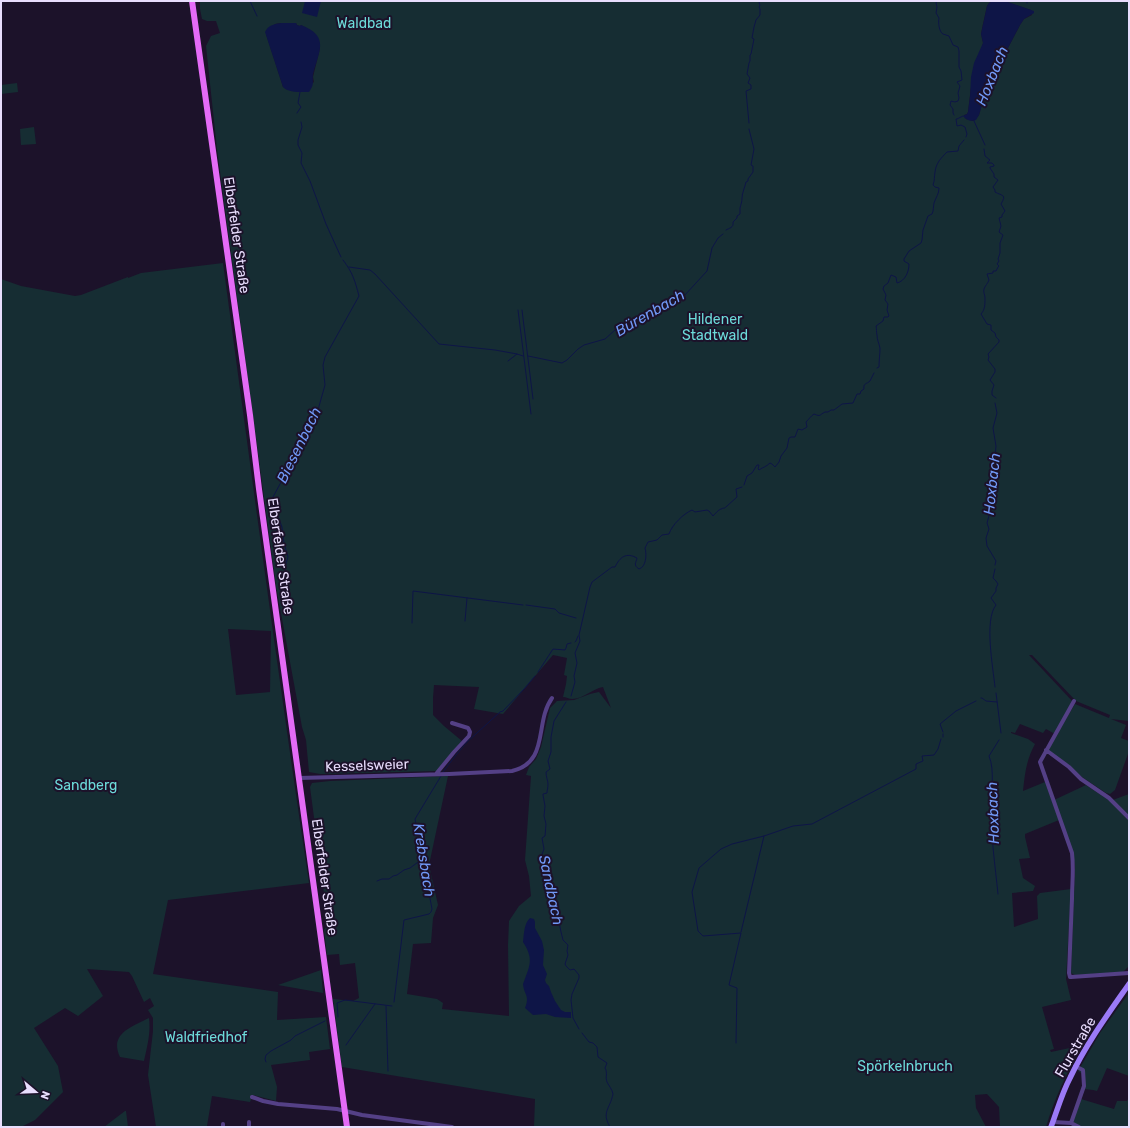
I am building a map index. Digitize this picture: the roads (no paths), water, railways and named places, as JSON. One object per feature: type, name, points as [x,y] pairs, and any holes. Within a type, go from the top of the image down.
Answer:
[{"type":"main road","name":"Elberfelder Straße","points":[[192,1],[347,1127]]},
{"type":"main road","name":"Flurstraße","points":[[1052,1125],[1066,1084],[1075,1066],[1097,1029],[1129,984]]},
{"type":"street","name":"Kesselsweier","points":[[300,778],[512,771],[520,769],[531,761],[537,752],[546,710],[552,698]]},
{"type":"street","points":[[1074,701],[1040,762],[1069,846],[1073,864],[1074,873],[1072,888],[1069,973],[1070,977],[1129,973]]},
{"type":"street","points":[[436,774],[469,736],[470,732],[468,728],[452,723]]},
{"type":"street","points":[[1046,750],[1064,763],[1081,779],[1109,798],[1129,818]]},
{"type":"street","points":[[1071,1123],[1084,1086],[1083,1070],[1075,1066]]},
{"type":"street","points":[[252,1097],[263,1102],[330,1108],[362,1115],[452,1127]]},
{"type":"street","points":[[249,1122],[249,1127]]},
{"type":"street","points":[[1052,1125],[1071,1123],[1079,1127]]},
{"type":"water","points":[[305,1],[321,1],[317,17],[302,13]]},
{"type":"water","points":[[993,1],[1005,1],[1034,11],[1034,13],[1024,19],[1020,25],[997,69],[990,90],[983,101],[979,115],[976,120],[970,121],[963,116],[968,112],[971,77],[974,63],[983,43],[981,34],[987,6]]},
{"type":"water","points":[[281,23],[296,23],[297,25],[301,25],[310,29],[319,39],[320,45],[313,74],[313,85],[309,92],[292,91],[283,87],[265,32],[270,26]]},
{"type":"water","points":[[530,918],[534,919],[535,928],[542,941],[544,950],[543,965],[547,974],[545,980],[546,983],[561,1010],[571,1012],[571,1018],[555,1017],[546,1014],[533,1015],[525,1008],[527,998],[523,984],[529,967],[530,958],[523,942],[525,926]]},
{"type":"waterway","name":"Biesenbach","points":[[250,1],[257,16]]},
{"type":"waterway","name":"Bürenbach","points":[[749,123],[746,91],[751,89],[751,85],[748,83],[750,78],[747,74],[754,39],[752,38],[754,27],[756,20],[760,15],[760,1]]},
{"type":"waterway","name":"Sandbach","points":[[937,1],[936,13],[939,18],[941,31],[943,34],[949,36],[953,45],[958,47],[959,51],[959,67],[962,80],[957,82],[960,86],[958,101],[951,101],[950,105],[953,109],[954,115]]},
{"type":"waterway","name":"Biesenbach","points":[[297,113],[301,107],[298,103],[300,92]]},
{"type":"waterway","name":"Sandbach","points":[[963,116],[956,119],[957,126],[961,125],[965,127],[967,134],[966,137]]},
{"type":"waterway","name":"Hoxbach","points":[[974,120],[985,145]]},
{"type":"waterway","name":"Biesenbach","points":[[301,122],[302,127],[298,140],[298,145],[302,153],[301,163],[310,181],[326,224],[341,257]]},
{"type":"waterway","name":"Bürenbach","points":[[726,230],[732,227],[733,222],[740,214],[742,194],[746,182],[753,172],[753,166],[751,165],[754,149],[749,129]]},
{"type":"waterway","name":"Sandbach","points":[[877,368],[879,367],[880,348],[876,326],[883,321],[884,317],[889,316],[887,310],[888,304],[885,300],[886,295],[883,289],[884,286],[888,283],[891,275],[896,277],[897,283],[906,276],[909,264],[904,261],[904,259],[909,251],[921,243],[923,230],[928,216],[933,213],[934,203],[939,188],[933,185],[936,166],[947,152],[958,151],[959,146],[964,140]]},
{"type":"waterway","name":"Hoxbach","points":[[984,149],[985,156],[990,160],[987,163],[992,163],[994,165],[990,168],[994,174],[994,177],[998,180],[993,187],[995,192],[1004,197],[1001,204],[1005,211],[1002,217],[999,218],[1001,226],[999,232],[1003,235],[1000,243],[999,261],[997,264],[999,266],[996,271],[987,274],[989,280],[984,289],[985,305],[981,314],[987,324],[991,325],[991,330],[995,333],[999,340],[999,342],[988,354],[988,360],[995,369],[995,372],[990,380],[994,385],[992,395],[996,398]]},
{"type":"waterway","name":"Bürenbach","points":[[528,356],[562,363],[584,345],[605,339],[615,330],[623,327],[634,318],[651,312],[660,305],[675,301],[684,296],[707,271],[712,248],[718,238],[723,234]]},
{"type":"waterway","name":"Biesenbach","points":[[285,567],[288,557],[282,527],[274,506],[273,497],[316,417],[325,385],[323,365],[325,357],[359,296],[353,277],[343,260]]},
{"type":"waterway","points":[[349,267],[370,270],[375,274],[439,344],[517,354]]},
{"type":"waterway","points":[[518,310],[531,414]]},
{"type":"waterway","name":"Bürenbach","points":[[522,310],[533,399]]},
{"type":"waterway","name":"Bürenbach","points":[[508,361],[517,354],[523,356]]},
{"type":"waterway","name":"Sandbach","points":[[744,485],[747,476],[752,473],[757,465],[759,465],[759,470],[770,463],[775,467],[787,448],[789,438],[795,437],[798,429],[802,430],[807,427],[806,422],[814,414],[820,415],[834,410],[842,404],[853,403],[857,394],[860,394],[874,373]]},
{"type":"waterway","name":"Hoxbach","points":[[995,403],[997,413],[993,428],[996,446],[990,512],[987,523],[989,529],[986,538],[987,546],[996,561],[995,565]]},
{"type":"waterway","name":"Sandbach","points":[[571,696],[575,682],[574,676],[577,663],[575,653],[580,641],[579,635],[592,582],[612,567],[615,567],[624,556],[630,555],[637,558],[635,565],[637,568],[641,568],[645,560],[645,548],[648,542],[657,540],[662,535],[669,534],[678,520],[692,510],[695,512],[707,510],[713,516],[737,497],[736,489],[742,487]]},
{"type":"waterway","name":"Hoxbach","points":[[995,569],[993,578],[998,584],[996,591],[991,598],[996,605],[992,612],[990,621],[990,644],[995,687]]},
{"type":"waterway","points":[[412,623],[413,591],[523,605]]},
{"type":"waterway","points":[[465,621],[467,598]]},
{"type":"waterway","points":[[526,605],[555,609],[559,613],[576,618]]},
{"type":"waterway","name":"Sandbach","points":[[575,642],[578,636]]},
{"type":"waterway","name":"Krebsbach","points":[[538,672],[553,649],[565,650],[567,644],[571,643]]},
{"type":"waterway","name":"Krebsbach","points":[[443,772],[467,742],[503,711],[535,676]]},
{"type":"waterway","name":"Hoxbach","points":[[996,693],[1001,733]]},
{"type":"waterway","points":[[981,698],[986,701],[997,702]]},
{"type":"waterway","points":[[943,732],[940,724],[956,711],[976,701]]},
{"type":"waterway","name":"Sandbach","points":[[566,702],[554,721],[551,737],[551,752],[548,761],[550,769],[546,772],[548,784],[547,793],[543,794],[546,824],[545,836],[542,838],[544,849],[541,857],[552,888],[563,940],[568,945],[568,955],[565,964],[570,970],[574,969],[579,975],[571,1000],[573,1018],[579,1029]]},
{"type":"waterway","points":[[736,1043],[737,988],[729,985],[741,933],[703,936],[698,931],[692,892],[699,868],[721,849],[732,844],[764,836],[793,826],[812,824],[916,769],[916,764],[923,761],[922,756],[934,755],[938,749],[941,739]]},
{"type":"waterway","name":"Hoxbach","points":[[998,894],[993,851],[991,808],[992,768],[989,756],[999,740]]},
{"type":"waterway","name":"Krebsbach","points":[[394,1002],[404,920],[429,914],[432,909],[415,819],[441,776]]},
{"type":"waterway","points":[[741,932],[764,836]]},
{"type":"waterway","points":[[377,881],[389,879],[410,868],[421,860]]},
{"type":"waterway","name":"Krebsbach","points":[[338,1017],[337,1003],[345,1000],[392,1006]]},
{"type":"waterway","points":[[346,1045],[375,1004]]},
{"type":"waterway","points":[[386,1006],[388,1071]]},
{"type":"waterway","name":"Krebsbach","points":[[266,1062],[266,1055],[271,1051],[291,1040],[295,1036],[325,1021]]},
{"type":"waterway","name":"Sandbach","points":[[582,1033],[589,1042],[593,1043],[597,1047],[598,1057],[607,1063],[605,1068],[606,1080],[613,1094],[606,1114],[607,1122],[610,1127]]},
{"type":"park label","name":"Waldbad","points":[[364,23]]},
{"type":"park label","name":"Hildener Stadtwald","points":[[715,328]]},
{"type":"park label","name":"Sandberg","points":[[86,785]]},
{"type":"park label","name":"Waldfriedhof","points":[[206,1037]]},
{"type":"park label","name":"Spörkelnbruch","points":[[905,1066]]}]
